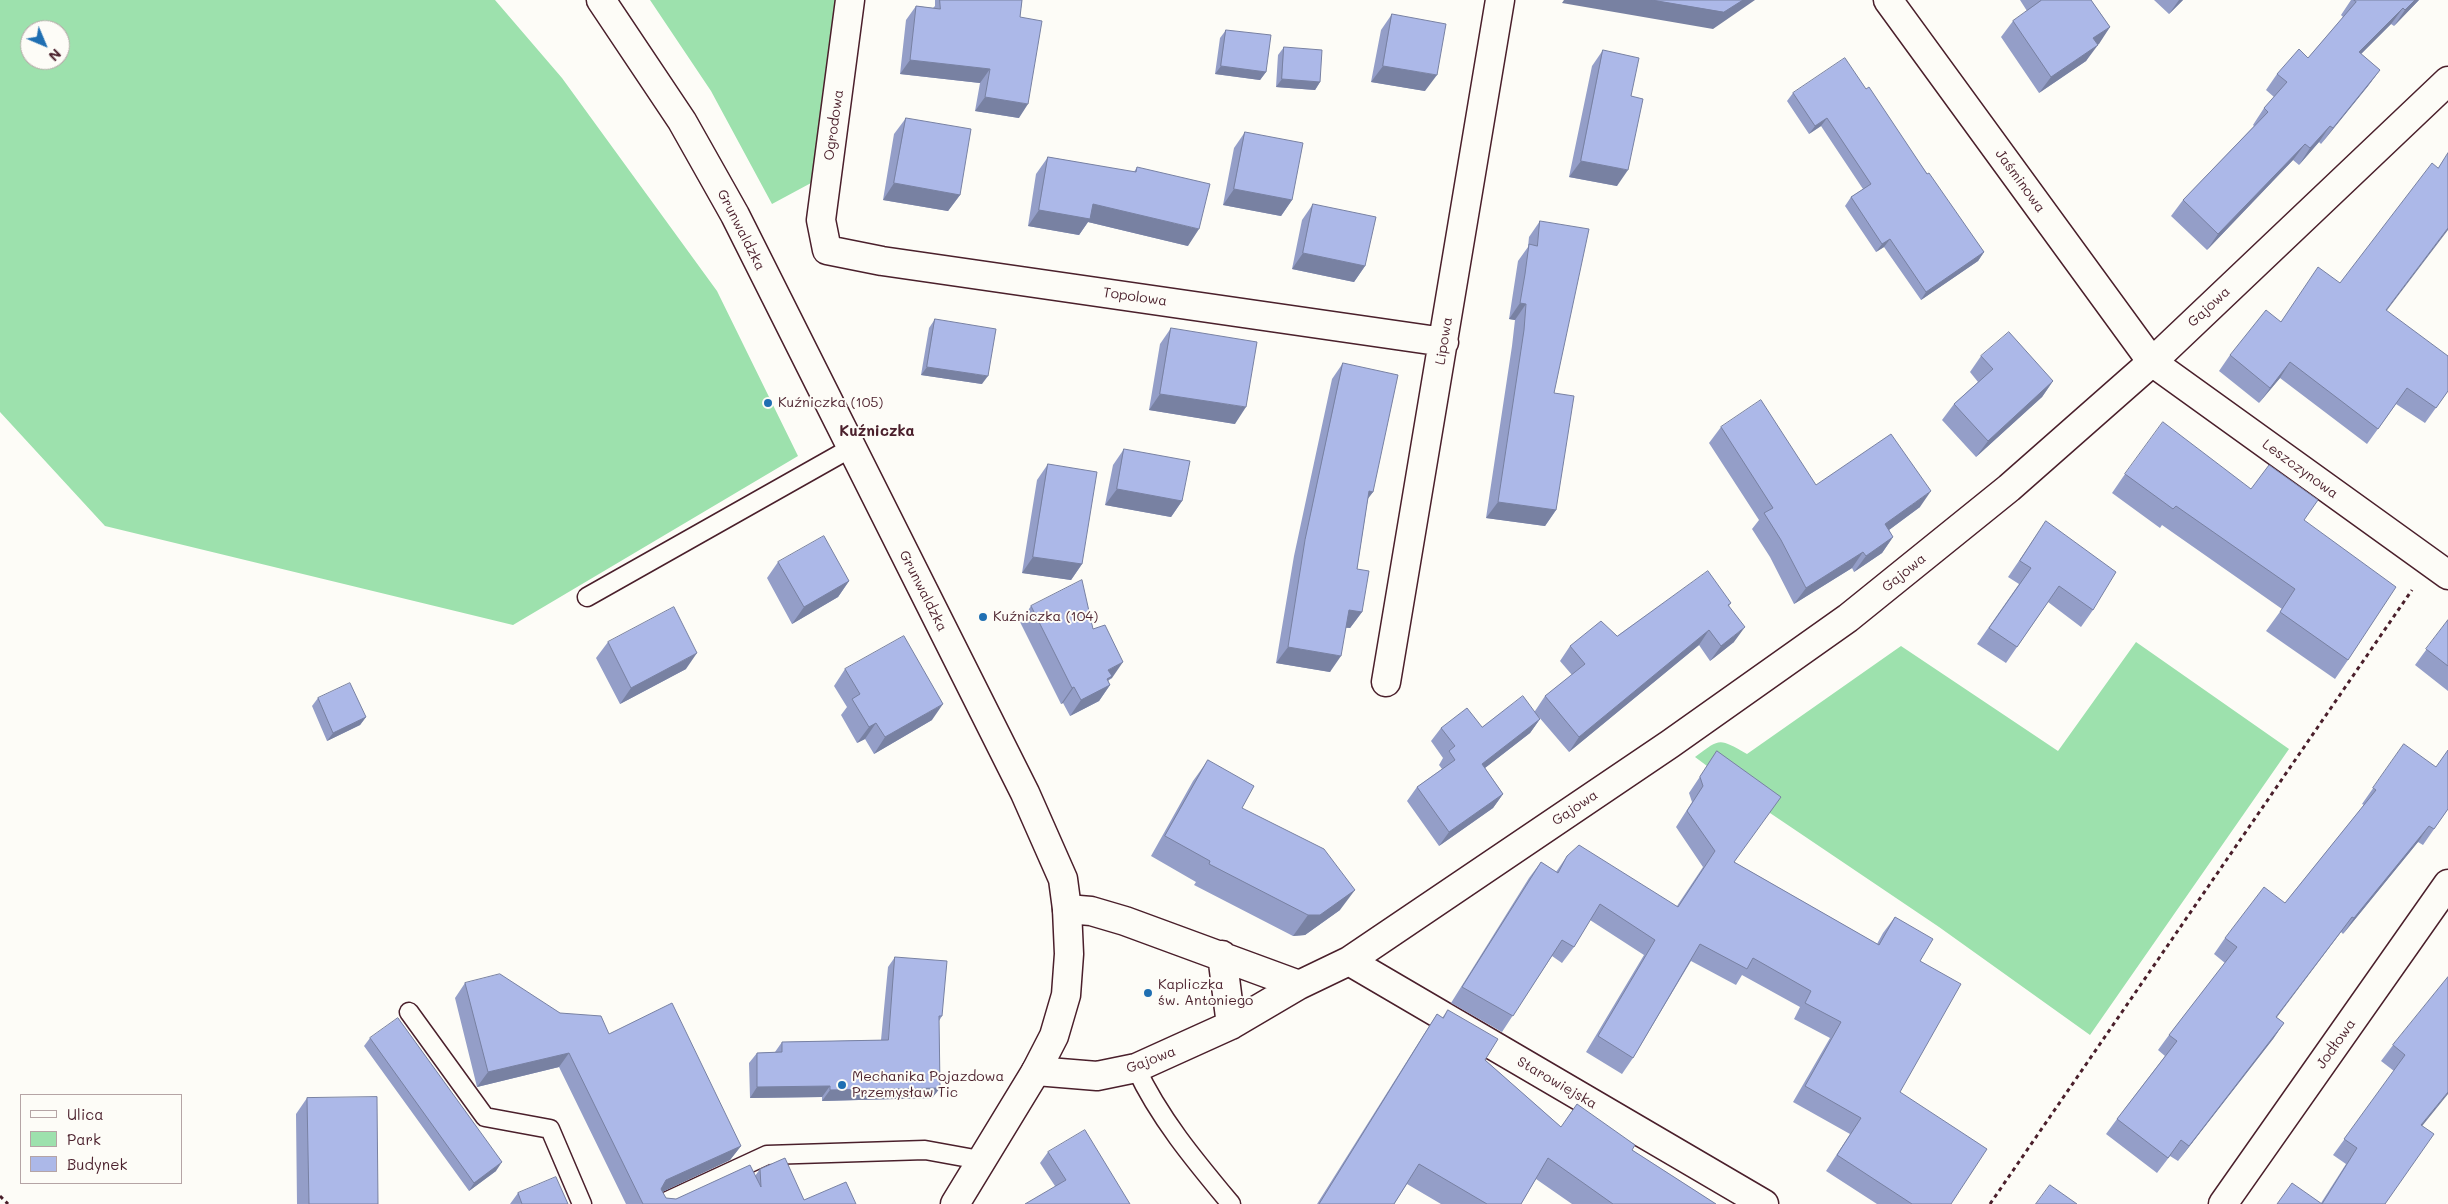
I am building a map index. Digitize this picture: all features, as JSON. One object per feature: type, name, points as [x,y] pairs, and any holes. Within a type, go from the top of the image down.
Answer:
[{"type":"street","name":"Grunwaldzka","points":[[601,0],[682,121],[735,215],[850,448],[1025,793],[1063,879],[1067,909],[1069,954],[1066,995],[1054,1036],[1036,1071],[954,1204]]},
{"type":"street","name":"Ogrodowa","points":[[827,250],[821,220],[850,0]]},
{"type":"street","name":"Lipowa","points":[[1386,682],[1500,0]]},
{"type":"street","name":"Jaśminowa","points":[[1888,0],[2152,362]]},
{"type":"street","name":"Gajowa","points":[[1036,1071],[1098,1076],[1136,1068],[1231,1025],[1299,985],[1349,961],[1670,744],[1848,618],[2009,488],[2152,362],[2448,81]]},
{"type":"street","name":"Topolowa","points":[[827,250],[882,261],[1444,342]]},
{"type":"street","name":"Leszczynowa","points":[[2152,362],[2439,569]]},
{"type":"street","name":"Jodłowa","points":[[2223,1204],[2448,884]]},
{"type":"street","points":[[1067,909],[1091,911],[1125,920],[1299,985]]},
{"type":"street","points":[[1222,955],[1231,1025]]},
{"type":"street","name":"Starowiejska","points":[[1349,961],[1764,1204]]},
{"type":"lane","points":[[587,597],[850,448]]},
{"type":"lane","points":[[409,1012],[485,1118],[550,1129],[582,1204]]},
{"type":"lane","points":[[1136,1068],[1144,1085],[1187,1150],[1231,1204]]},
{"type":"lane","points":[[661,1204],[768,1156],[925,1150],[980,1160]]},
{"type":"path","points":[[1990,1204],[2439,569]]},
{"type":"path","points":[[0,1196],[8,1204]]},
{"type":"green space","points":[[0,0],[495,0],[562,78],[717,291],[798,456],[513,625],[105,526],[0,412]]},
{"type":"green space","points":[[650,0],[837,0],[830,72],[811,183],[772,204],[711,91]]},
{"type":"green space","points":[[2136,642],[2289,749],[2090,1035],[1939,927],[1770,813],[1695,757],[1715,743],[1720,742],[1747,754],[1901,646],[2058,751]]},
{"type":"building","points":[[940,0],[1022,0],[1020,17],[1042,21],[1028,104],[985,97],[990,69],[910,60],[916,6],[940,9]]},
{"type":"building","points":[[1652,0],[1743,0],[1724,12]]},
{"type":"building","points":[[2042,0],[2091,0],[2110,27],[2093,38],[2098,45],[2051,77],[2013,21]]},
{"type":"building","points":[[2354,0],[2415,0],[2405,10],[2403,8],[2359,52],[2380,70],[2333,128],[2330,126],[2310,148],[2305,144],[2218,234],[2183,200],[2268,112],[2264,108],[2287,82],[2277,74],[2299,49],[2308,58],[2356,2]]},
{"type":"building","points":[[1392,14],[1446,24],[1437,75],[1383,66]]},
{"type":"building","points":[[1226,30],[1271,35],[1266,72],[1221,66]]},
{"type":"building","points":[[1284,47],[1322,50],[1320,82],[1282,79]]},
{"type":"building","points":[[1603,50],[1639,58],[1631,96],[1643,99],[1628,170],[1581,161]]},
{"type":"building","points":[[1845,58],[1866,89],[1869,87],[1927,174],[1929,173],[1984,252],[1926,292],[1890,239],[1882,244],[1851,197],[1871,184],[1827,118],[1815,126],[1793,93]]},
{"type":"building","points":[[906,118],[971,129],[960,195],[894,183]]},
{"type":"building","points":[[1245,132],[1303,143],[1292,200],[1234,189]]},
{"type":"building","points":[[2448,153],[2448,228],[2386,310],[2448,356],[2448,391],[2436,408],[2407,388],[2378,429],[2290,362],[2270,388],[2230,355],[2266,310],[2281,322],[2318,267],[2340,283],[2432,163],[2438,168]]},
{"type":"building","points":[[1048,157],[1136,172],[1137,167],[1210,184],[1199,229],[1093,204],[1090,219],[1039,210]]},
{"type":"building","points":[[1313,204],[1376,217],[1365,266],[1303,253]]},
{"type":"building","points":[[1540,221],[1589,229],[1554,393],[1574,396],[1556,510],[1498,502],[1524,330],[1526,304],[1520,303],[1529,244],[1537,246]]},
{"type":"building","points":[[935,319],[996,329],[988,376],[927,367]]},
{"type":"building","points":[[1171,328],[1257,342],[1246,407],[1160,394]]},
{"type":"building","points":[[2009,332],[2053,381],[1988,441],[1954,404],[1993,369],[1981,356]]},
{"type":"building","points":[[1343,363],[1398,375],[1373,492],[1369,491],[1357,569],[1369,571],[1362,612],[1349,610],[1341,656],[1288,647],[1305,540]]},
{"type":"building","points":[[1761,400],[1816,485],[1891,434],[1931,491],[1885,524],[1893,537],[1866,556],[1863,552],[1806,588],[1781,540],[1764,513],[1773,508],[1721,427]]},
{"type":"building","points":[[2163,422],[2251,489],[2269,465],[2318,500],[2304,520],[2396,587],[2348,660],[2280,612],[2295,589],[2176,506],[2173,509],[2125,474]]},
{"type":"building","points":[[1124,449],[1190,461],[1182,501],[1117,489]]},
{"type":"building","points":[[1048,464],[1097,472],[1082,564],[1033,557]]},
{"type":"building","points":[[2046,521],[2116,572],[2093,610],[2059,586],[2017,647],[1989,628],[2031,568],[2020,561]]},
{"type":"building","points":[[824,536],[849,581],[804,607],[778,562]]},
{"type":"building","points":[[1708,571],[1731,603],[1728,605],[1745,627],[1721,646],[1709,630],[1579,737],[1545,696],[1585,664],[1570,646],[1601,621],[1617,636]]},
{"type":"building","points":[[1082,580],[1093,629],[1105,625],[1123,662],[1108,670],[1112,676],[1107,679],[1110,685],[1081,700],[1074,687],[1072,688],[1031,606]]},
{"type":"building","points":[[674,607],[697,653],[631,688],[608,642]]},
{"type":"building","points":[[2448,620],[2448,666],[2426,649]]},
{"type":"building","points":[[904,636],[943,704],[885,737],[876,723],[869,727],[852,699],[860,694],[845,669]]},
{"type":"building","points":[[350,683],[366,717],[333,733],[318,698]]},
{"type":"building","points":[[1523,696],[1540,719],[1482,764],[1503,794],[1449,832],[1417,787],[1455,760],[1449,751],[1455,746],[1441,728],[1467,708],[1482,727]]},
{"type":"building","points":[[2404,744],[2436,767],[2448,750],[2448,809],[2434,829],[2429,826],[2354,918],[2352,917],[2276,1017],[2284,1023],[2189,1146],[2181,1140],[2168,1158],[2117,1119],[2177,1041],[2169,1035],[2237,947],[2225,938],[2264,887],[2285,903],[2376,790],[2373,788]]},
{"type":"building","points":[[1717,751],[1781,797],[1734,862],[1879,945],[1895,917],[1933,939],[1920,961],[1961,984],[1900,1092],[1987,1149],[1951,1204],[1912,1204],[1837,1155],[1861,1118],[1805,1086],[1841,1022],[1805,1003],[1811,991],[1753,958],[1747,969],[1700,944],[1633,1058],[1598,1036],[1655,940],[1600,904],[1574,947],[1562,940],[1513,1016],[1462,987],[1541,862],[1558,873],[1567,856],[1579,845],[1678,907],[1715,851],[1687,811],[1703,786],[1700,777]]},
{"type":"building","points":[[1208,760],[1254,786],[1242,808],[1324,849],[1355,890],[1320,915],[1308,915],[1209,864],[1210,861],[1165,836]]},
{"type":"building","points":[[895,957],[947,961],[942,1016],[939,1016],[940,1088],[830,1090],[830,1086],[757,1087],[757,1053],[782,1052],[782,1042],[888,1040]]},
{"type":"building","points":[[500,974],[560,1013],[601,1016],[609,1034],[672,1003],[741,1146],[666,1180],[661,1189],[666,1198],[676,1199],[750,1165],[761,1187],[760,1169],[785,1158],[804,1200],[846,1182],[856,1204],[643,1204],[569,1053],[488,1072],[465,983]]},
{"type":"building","points":[[2448,977],[2448,1092],[2421,1125],[2434,1134],[2385,1204],[2322,1204],[2357,1148],[2344,1139],[2405,1055],[2393,1045]]},
{"type":"building","points":[[1448,1010],[1498,1039],[1485,1060],[1561,1127],[1577,1104],[1635,1145],[1632,1150],[1716,1204],[1613,1204],[1548,1158],[1521,1204],[1487,1204],[1419,1164],[1394,1204],[1319,1204],[1437,1014],[1443,1018]]},
{"type":"building","points":[[398,1018],[502,1162],[474,1183],[370,1038]]},
{"type":"building","points":[[377,1097],[378,1204],[309,1204],[307,1098]]},
{"type":"building","points":[[1085,1130],[1130,1204],[1025,1204],[1066,1180],[1048,1152]]},
{"type":"building","points":[[556,1177],[568,1204],[522,1204],[518,1193]]},
{"type":"building","points":[[2292,1183],[2322,1204],[2277,1204]]},
{"type":"building","points":[[2050,1185],[2077,1204],[2036,1204]]},
{"type":"place","name":"Kuźniczka (105)","points":[[768,403]]},
{"type":"place","name":"Kuźniczka (104)","points":[[983,617]]},
{"type":"place","name":"Kapliczka św. Antoniego","points":[[1148,993]]},
{"type":"place","name":"Mechanika Pojazdowa Przemysław Tic","points":[[842,1085]]},
{"type":"district","name":"Kuźniczka","points":[[877,431]]}]
